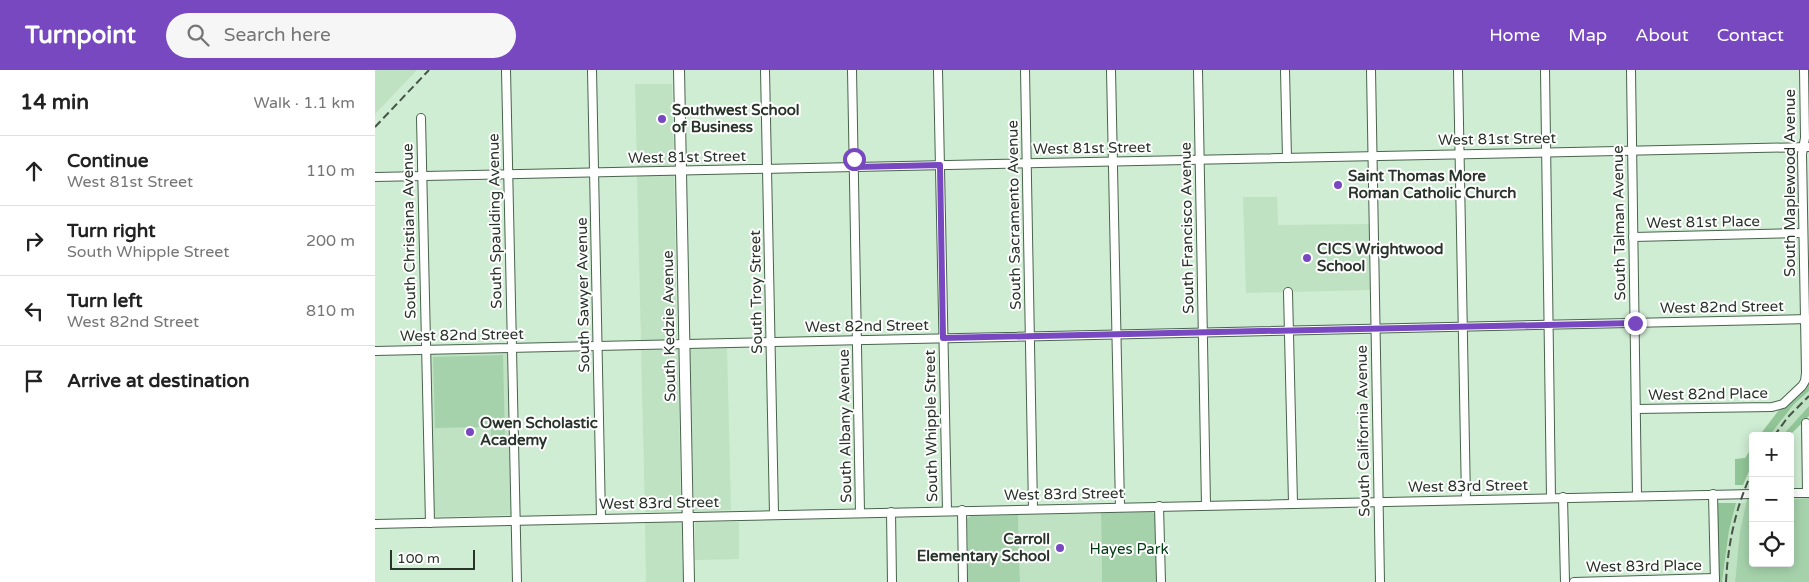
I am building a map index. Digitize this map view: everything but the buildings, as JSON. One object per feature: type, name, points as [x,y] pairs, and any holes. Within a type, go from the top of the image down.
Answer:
[{"type":"main road","name":"South Kedzie Avenue","points":[[679,70],[689,582]]},
{"type":"street","name":"South Spaulding Avenue","points":[[506,70],[517,582]]},
{"type":"street","name":"South Sawyer Avenue","points":[[592,70],[601,518]]},
{"type":"street","name":"South Troy Street","points":[[765,70],[774,514]]},
{"type":"street","name":"South Albany Avenue","points":[[852,70],[860,512]]},
{"type":"street","name":"South Whipple Street","points":[[938,70],[947,511]]},
{"type":"street","name":"South Sacramento Avenue","points":[[1025,70],[1033,509]]},
{"type":"street","points":[[1111,70],[1120,507]]},
{"type":"street","name":"South Francisco Avenue","points":[[1198,70],[1206,505]]},
{"type":"street","points":[[1285,70],[1287,158]]},
{"type":"street","name":"South California Avenue","points":[[1371,70],[1380,582]]},
{"type":"street","points":[[1458,70],[1466,500]]},
{"type":"street","points":[[1545,70],[1551,498]]},
{"type":"street","name":"South Talman Avenue","points":[[1631,70],[1637,496]]},
{"type":"street","name":"South Maplewood Avenue","points":[[1780,405],[1802,386],[1805,381],[1807,319],[1802,154],[1806,147],[1804,70]]},
{"type":"street","name":"South Christiana Avenue","points":[[421,118],[430,523]]},
{"type":"street","name":"West 81st Street","points":[[375,177],[1806,147]]},
{"type":"street","name":"West 81st Place","points":[[1633,237],[1803,233]]},
{"type":"street","points":[[1288,292],[1293,503]]},
{"type":"street","name":"West 82nd Street","points":[[375,351],[1807,319]]},
{"type":"street","name":"West 82nd Place","points":[[1636,409],[1772,407],[1780,405]]},
{"type":"street","points":[[1794,493],[1808,493],[1806,423]]},
{"type":"street","points":[[1713,494],[1715,580]]},
{"type":"street","name":"West 83rd Street","points":[[375,524],[1749,494]]},
{"type":"street","points":[[1563,498],[1565,582]]},
{"type":"street","points":[[1159,506],[1161,582]]},
{"type":"street","name":"South Whipple Street","points":[[962,510],[963,582]]},
{"type":"street","points":[[891,512],[892,582]]},
{"type":"street","name":"West 83rd Place","points":[[1574,582],[1715,580]]},
{"type":"shaded area","points":[[375,70],[417,70],[375,114]]},
{"type":"shaded area","points":[[635,84],[672,84],[674,167],[637,168]]},
{"type":"shaded area","points":[[674,175],[677,340],[641,340],[637,176]]},
{"type":"shaded area","name":"CICS Wrightwood School","points":[[1243,197],[1277,197],[1278,225],[1369,224],[1370,290],[1246,293]]},
{"type":"shaded area","points":[[678,347],[681,511],[645,512],[641,349]]},
{"type":"shaded area","points":[[727,347],[731,510],[694,511],[690,348]]},
{"type":"shaded area","name":"Owen Scholastic Academy","points":[[507,351],[511,515],[433,517],[430,353]]},
{"type":"shaded area","points":[[1809,381],[1809,391],[1794,404],[1772,432],[1762,432],[1779,410],[1807,386]]},
{"type":"shaded area","points":[[1809,391],[1809,406],[1786,432],[1772,432],[1794,404]]},
{"type":"shaded area","points":[[1809,406],[1809,416],[1793,432],[1786,432]]},
{"type":"shaded area","points":[[1749,452],[1749,471],[1743,485],[1735,485],[1735,459],[1745,458]]},
{"type":"shaded area","points":[[1718,503],[1736,503],[1729,530],[1722,582],[1718,582]]},
{"type":"shaded area","points":[[1736,503],[1746,503],[1740,531],[1735,582],[1722,582],[1729,529]]},
{"type":"shaded area","name":"Carroll Elementary School","points":[[1101,513],[1102,582],[1020,582],[1018,515]]},
{"type":"shaded area","points":[[682,522],[683,582],[646,582],[645,523]]},
{"type":"shaded area","points":[[695,522],[739,522],[739,559],[695,560]]},
{"type":"green space","points":[[503,355],[505,440],[491,441],[491,427],[435,428],[433,357]]},
{"type":"green space","points":[[1809,498],[1809,582],[1735,582],[1740,531],[1747,499],[1749,499],[1749,567],[1794,567],[1794,499]]},
{"type":"green space","name":"Hayes Park","points":[[1152,512],[1156,514],[1158,582],[1102,582],[1101,513]]},
{"type":"green space","points":[[1018,515],[1020,582],[968,582],[967,518],[971,516]]},
{"type":"railway","points":[[375,127],[429,70]]},
{"type":"railway","points":[[1777,432],[1788,417],[1809,396]]},
{"type":"railway","points":[[1726,582],[1734,524],[1750,477]]},
{"type":"place","name":"Southwest School of Business","points":[[662,119]]},
{"type":"place","name":"Saint Thomas More Roman Catholic Church","points":[[1338,185]]},
{"type":"place","name":"CICS Wrightwood School","points":[[1307,258]]},
{"type":"place","name":"Owen Scholastic Academy","points":[[470,432]]},
{"type":"place","name":"Carroll Elementary School","points":[[1060,548]]},
{"type":"route","points":[[854,159],[855,167],[940,165],[943,338],[1635,323]]}]
